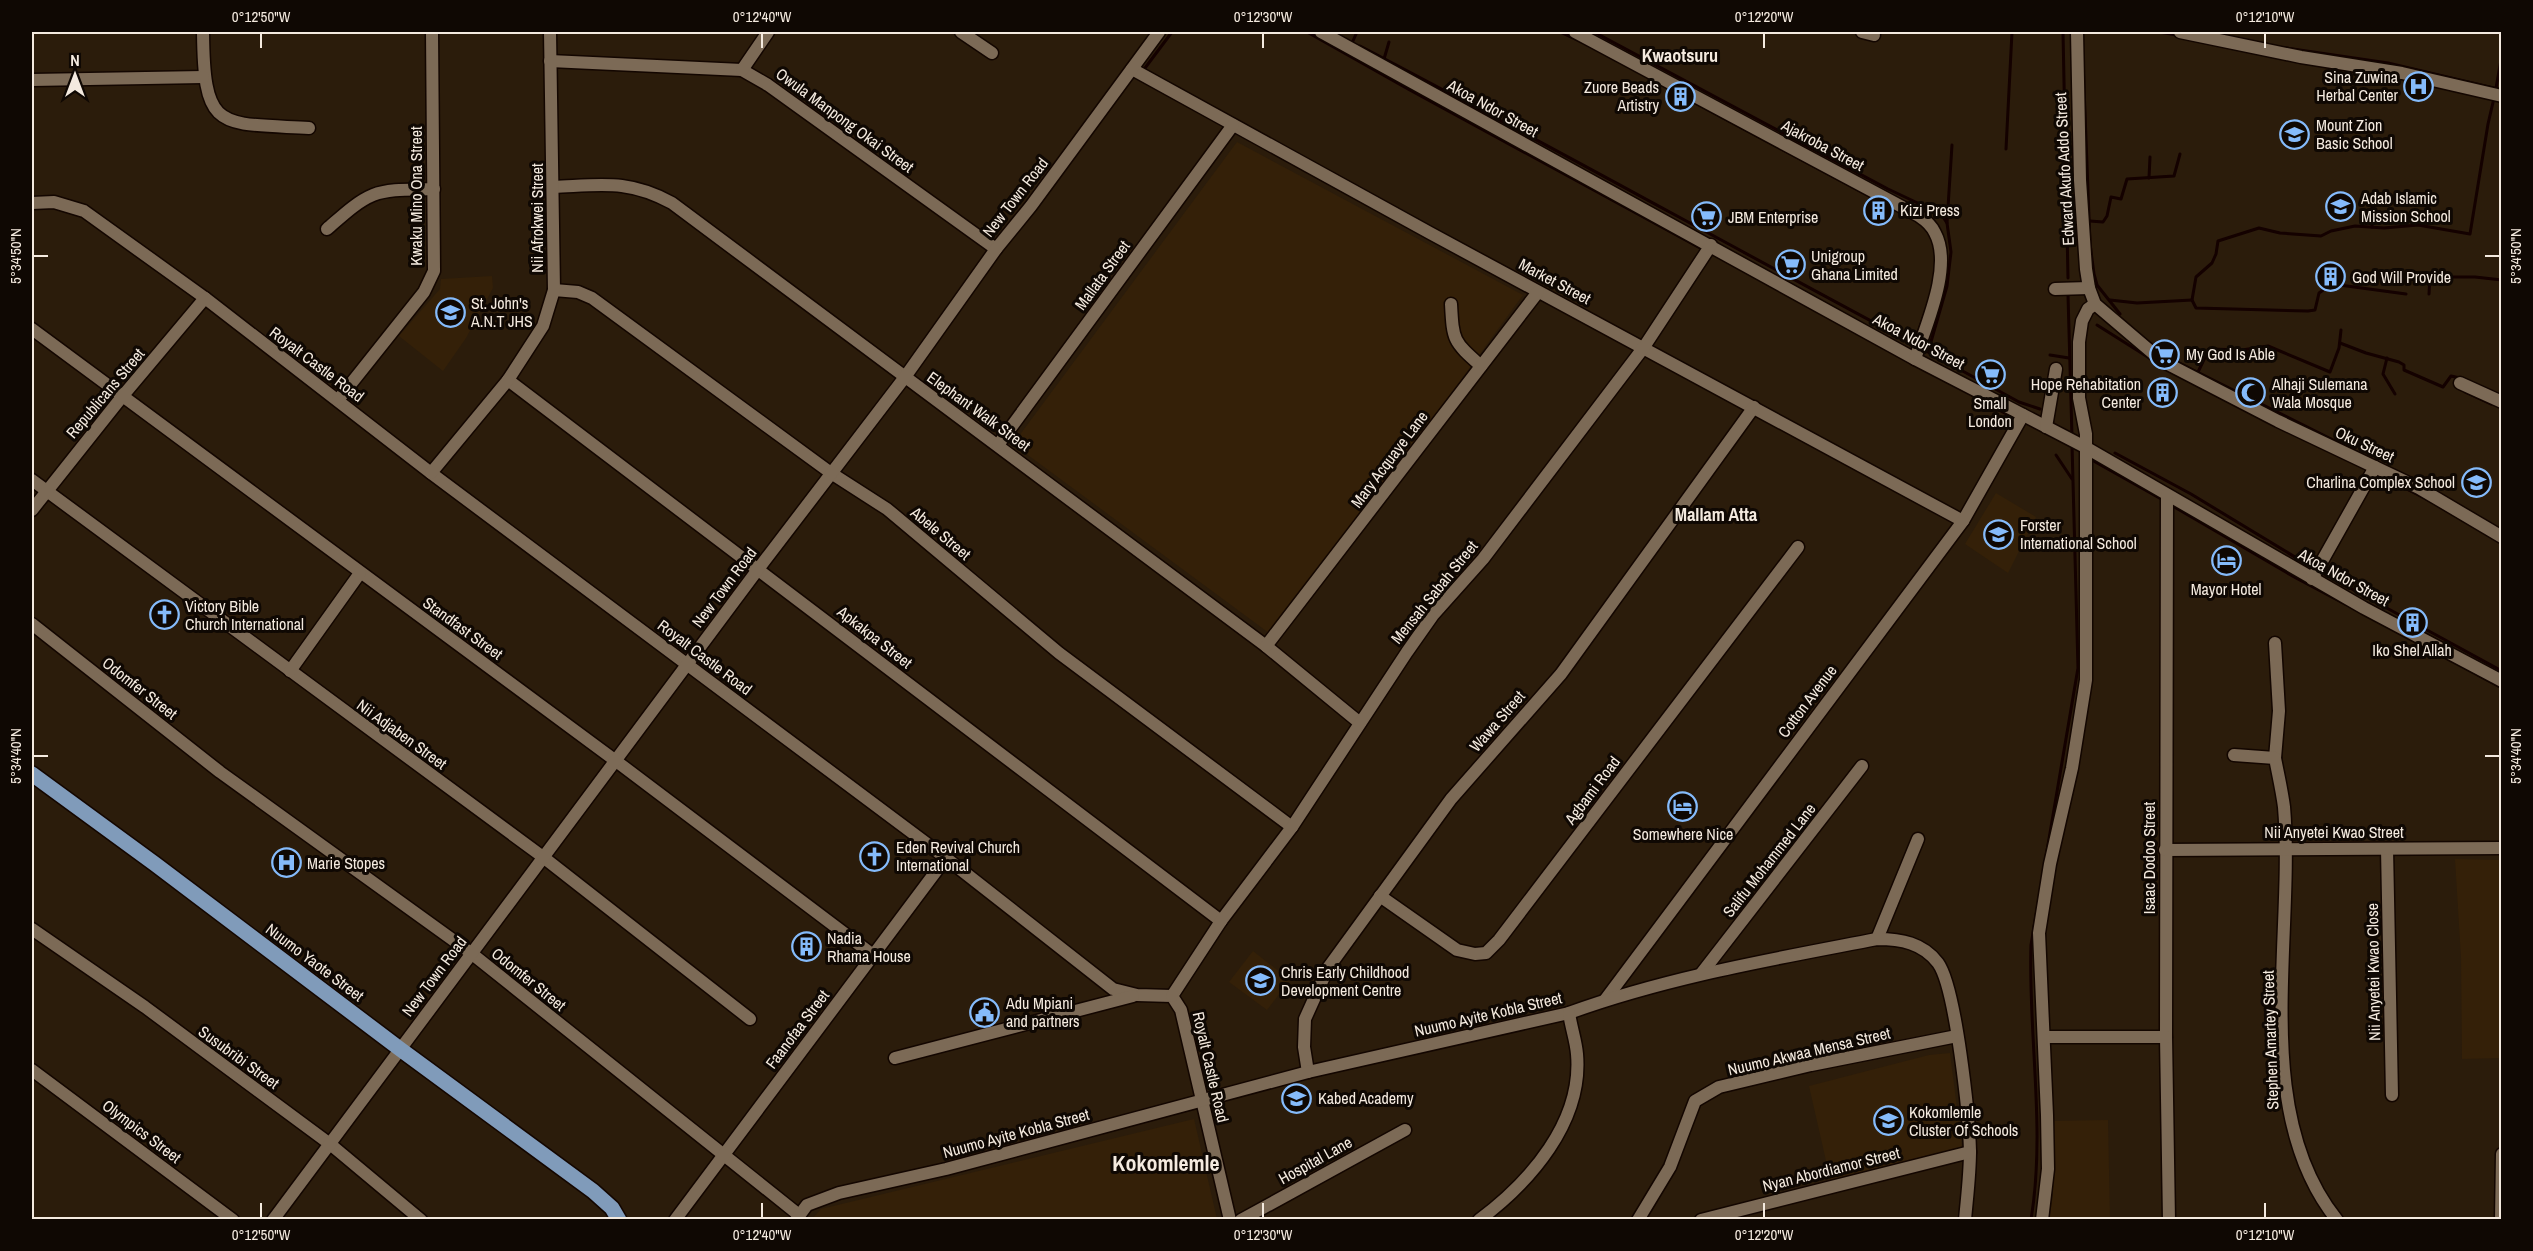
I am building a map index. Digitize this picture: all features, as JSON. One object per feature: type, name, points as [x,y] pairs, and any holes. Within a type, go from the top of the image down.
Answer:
[{"type":"main road","name":"Nuumo Yaote Street","points":[[32,774],[602,1198],[619,1220]]},
{"type":"main road","name":"Nuumo Yaote Street","points":[[575,1179],[607,1220]]},
{"type":"street","points":[[203,32],[204,77],[214,108],[220,116],[230,122],[309,128]]},
{"type":"street","name":"Kwaku Mino Ona Street","points":[[338,400],[430,281],[434,271],[432,32]]},
{"type":"street","name":"Nii Afrokwei Street","points":[[431,473],[508,380],[543,326],[554,290],[550,32]]},
{"type":"street","points":[[742,70],[768,32]]},
{"type":"street","points":[[961,32],[992,53]]},
{"type":"street","name":"New Town Road","points":[[273,1220],[759,568],[905,377],[996,249],[1031,206],[1159,32]]},
{"type":"street","name":"Akoa Ndor Street","points":[[1321,32],[1916,359],[2085,447],[2312,579],[2502,681]]},
{"type":"street","name":"Ajakroba Street","points":[[1575,32],[1919,216],[1928,223],[1935,232],[1941,248],[1942,266],[1916,359]]},
{"type":"street","name":"Edward Akufo Addo Street","points":[[2077,32],[2080,180],[2089,288],[2095,304]]},
{"type":"street","points":[[2180,32],[2277,53],[2402,73],[2502,96]]},
{"type":"street","name":"Owula Manpong Okai Street","points":[[550,61],[742,70],[768,84],[996,249]]},
{"type":"street","name":"Market Street","points":[[1132,69],[1963,521]]},
{"type":"street","points":[[32,80],[204,77]]},
{"type":"street","name":"Mallata Street","points":[[998,445],[1233,125]]},
{"type":"street","name":"Elephant Walk Street","points":[[554,187],[620,185],[650,191],[664,199],[1266,646],[1360,723]]},
{"type":"street","points":[[327,228],[373,195],[434,189]]},
{"type":"street","name":"Royalt Castle Road","points":[[32,203],[54,202],[84,210],[206,298],[431,473],[946,858],[1113,989],[1137,995],[1172,996],[1182,1010],[1230,1220]]},
{"type":"street","name":"Mensah Sabah Street","points":[[1172,996],[1221,921],[1292,827],[1433,615],[1483,559],[1644,347],[1711,245]]},
{"type":"street","points":[[2055,289],[2089,288]]},
{"type":"street","name":"Abele Street","points":[[554,290],[578,292],[592,298],[831,473],[887,509],[1059,653],[1292,827]]},
{"type":"street","name":"Mary Acquaye Lane","points":[[1266,646],[1538,291]]},
{"type":"street","name":"Republicans Street","points":[[32,510],[121,398],[206,298]]},
{"type":"street","points":[[1451,304],[1453,334],[1457,344],[1481,366]]},
{"type":"street","points":[[2042,1220],[2048,1169],[2039,933],[2050,864],[2072,768],[2086,680],[2085,428],[2079,398],[2079,342],[2082,321],[2088,309],[2095,304]]},
{"type":"street","name":"Oku Street","points":[[2095,304],[2162,361],[2278,422],[2419,488],[2502,537]]},
{"type":"street","name":"Standfast Street","points":[[32,329],[121,398],[225,471],[873,955]]},
{"type":"street","points":[[2050,429],[2056,369]]},
{"type":"street","name":"Apkakpa Street","points":[[508,380],[759,568],[991,749],[1221,921]]},
{"type":"street","points":[[2460,384],[2502,402]]},
{"type":"street","name":"Wawa Street","points":[[1308,1072],[1304,1047],[1305,1019],[1311,1001],[1328,969],[1451,799],[1561,674],[1754,406]]},
{"type":"street","name":"Cotton Avenue","points":[[1605,1000],[1963,521],[2023,415]]},
{"type":"street","points":[[2312,579],[2375,467]]},
{"type":"street","name":"Nii Adjaben Street","points":[[32,480],[45,492],[543,857],[750,1019]]},
{"type":"street","name":"Isaac Dodoo Street","points":[[2168,495],[2165,850],[2169,1220]]},
{"type":"street","name":"Agbami Road","points":[[1380,896],[1457,950],[1475,954],[1486,953],[1499,940],[1798,547]]},
{"type":"street","points":[[290,671],[360,573]]},
{"type":"street","name":"Odomfer Street","points":[[32,624],[220,772],[471,953],[723,1154],[798,1217]]},
{"type":"street","name":"Stephen Amartey Street","points":[[2275,643],[2279,711],[2275,758],[2284,807],[2283,1033],[2286,1100],[2294,1138],[2308,1172],[2328,1209],[2337,1220]]},
{"type":"street","points":[[2234,755],[2275,758]]},
{"type":"street","name":"Salifu Mohammed Lane","points":[[1701,974],[1863,766]]},
{"type":"street","points":[[1877,939],[1918,839]]},
{"type":"street","name":"Nii Anyetei Kwao Street","points":[[2165,850],[2502,848]]},
{"type":"street","name":"Nii Anyetei Kwao Close","points":[[2387,849],[2392,1095]]},
{"type":"street","name":"Faanofaa Street","points":[[675,1220],[946,858]]},
{"type":"street","name":"Susubribi Street","points":[[32,928],[330,1144],[421,1220]]},
{"type":"street","name":"Nuumo Ayite Kobla Street","points":[[798,1217],[807,1205],[839,1193],[946,1169],[1201,1099],[1308,1072],[1569,1013],[1605,1000],[1701,974],[1877,939],[1907,941],[1919,946],[1939,964],[1948,986],[1957,1036],[1970,1152],[1965,1220]]},
{"type":"street","points":[[895,1059],[1137,995]]},
{"type":"street","points":[[1479,1220],[1526,1178],[1554,1141],[1572,1104],[1577,1055],[1569,1013]]},
{"type":"street","name":"Nuumo Akwaa Mensa Street","points":[[1638,1220],[1670,1167],[1695,1101],[1719,1088],[1788,1070],[1957,1036]]},
{"type":"street","points":[[2044,1037],[2166,1037]]},
{"type":"street","name":"Olympics Street","points":[[32,1070],[233,1220]]},
{"type":"street","name":"Hospital Lane","points":[[1241,1220],[1406,1130]]},
{"type":"street","name":"Nyan Abordiamor Street","points":[[1701,1220],[1970,1152]]},
{"type":"street","points":[[2501,1220],[2502,1154]]},
{"type":"shaded area","points":[[1237,142],[1523,295],[1273,636],[1013,444]]},
{"type":"shaded area","name":"St. John's A.N.T JHS","points":[[492,276],[493,288],[466,338],[443,371],[399,336],[440,289],[441,279]]},
{"type":"shaded area","name":"Forster International School","points":[[1996,493],[2036,517],[2008,573],[1965,544]]},
{"type":"shaded area","points":[[2455,859],[2501,860],[2501,1058],[2462,1059],[2461,958]]},
{"type":"shaded area","name":"Chris Early Childhood Development Centre","points":[[1253,951],[1290,980],[1267,1010],[1229,982]]},
{"type":"shaded area","name":"Kokomlemle Cluster Of Schools","points":[[1950,1053],[1963,1156],[1832,1187],[1809,1086],[1929,1055]]},
{"type":"shaded area","points":[[1194,1119],[1217,1219],[812,1219],[821,1209]]},
{"type":"shaded area","points":[[2108,1120],[2110,1219],[2049,1220],[2053,1195],[2051,1121]]},
{"type":"waterway","points":[[1145,68],[1172,32]]},
{"type":"waterway","points":[[1307,32],[1702,249]]},
{"type":"waterway","points":[[1352,43],[1357,32]]},
{"type":"waterway","points":[[1560,32],[1588,45]]},
{"type":"waterway","points":[[1594,32],[1888,189],[1941,214],[1947,223]]},
{"type":"waterway","points":[[2006,149],[2012,32]]},
{"type":"waterway","points":[[2063,32],[2068,278]]},
{"type":"waterway","points":[[2159,32],[2177,35]]},
{"type":"waterway","points":[[1384,59],[1389,42]]},
{"type":"waterway","points":[[1360,46],[1914,344],[1927,307]]},
{"type":"waterway","points":[[2286,48],[2388,63],[2502,90]]},
{"type":"waterway","points":[[2496,88],[2501,60]]},
{"type":"waterway","points":[[2083,61],[2090,244],[2094,274],[2097,285],[2120,314]]},
{"type":"waterway","points":[[1673,91],[1871,197]]},
{"type":"waterway","points":[[2406,294],[2332,284],[2319,293],[2315,310],[2308,311],[2196,308],[2192,300],[2196,277],[2212,263],[2218,241],[2259,228],[2280,233],[2321,236],[2331,231],[2355,226],[2384,228],[2418,225],[2470,234],[2494,98]]},
{"type":"waterway","points":[[1952,145],[1947,223],[1951,252],[1947,286],[1928,352],[2019,402],[2040,409]]},
{"type":"waterway","points":[[2090,221],[2103,222],[2107,216],[2111,197],[2121,199],[2127,179],[2174,176],[2180,154]]},
{"type":"waterway","points":[[2149,178],[2150,157]]},
{"type":"waterway","points":[[2372,200],[2372,227]]},
{"type":"waterway","points":[[2429,294],[2430,277],[2475,277],[2502,280]]},
{"type":"waterway","points":[[2068,295],[2072,437]]},
{"type":"waterway","points":[[2110,300],[2137,303],[2192,300]]},
{"type":"waterway","points":[[2097,325],[2151,359]]},
{"type":"waterway","points":[[2198,372],[2209,349],[2242,350],[2268,346],[2330,372],[2339,348],[2341,330]]},
{"type":"waterway","points":[[2340,343],[2399,362],[2404,365],[2404,370],[2443,387],[2451,376],[2460,378]]},
{"type":"waterway","points":[[2155,347],[2179,363],[2371,459]]},
{"type":"waterway","points":[[2050,355],[2069,358]]},
{"type":"waterway","points":[[2387,358],[2383,374],[2395,394]]},
{"type":"waterway","points":[[2465,392],[2491,404]]},
{"type":"waterway","points":[[1972,395],[2010,416]]},
{"type":"waterway","points":[[2031,1220],[2037,1151],[2031,945],[2078,668],[2072,444]]},
{"type":"waterway","points":[[2115,453],[2191,494],[2313,568]]},
{"type":"waterway","points":[[2056,455],[2072,479]]},
{"type":"waterway","points":[[2090,459],[2163,500]]},
{"type":"waterway","points":[[2401,486],[2432,502]]},
{"type":"waterway","points":[[2171,505],[2345,604]]},
{"type":"waterway","points":[[2319,571],[2502,671]]},
{"type":"waterway","points":[[2478,675],[2502,688]]},
{"type":"place","name":"Sina Zuwina Herbal Center","points":[[2419,86]]},
{"type":"place","name":"Zuore Beads Artistry","points":[[1680,96]]},
{"type":"place","name":"Mount Zion Basic School","points":[[2295,134]]},
{"type":"place","name":"Adab Islamic Mission School","points":[[2340,207]]},
{"type":"place","name":"Kizi Press","points":[[1879,210]]},
{"type":"place","name":"JBM Enterprise","points":[[1707,217]]},
{"type":"place","name":"Unigroup Ghana Limited","points":[[1790,265]]},
{"type":"place","name":"God Will Provide","points":[[2331,277]]},
{"type":"place","name":"St. John's A.N.T JHS","points":[[450,312]]},
{"type":"place","name":"My God Is Able","points":[[2165,354]]},
{"type":"place","name":"Small London","points":[[1990,375]]},
{"type":"place","name":"Hope Rehabitation Center","points":[[2162,393]]},
{"type":"place","name":"Alhaji Sulemana Wala Mosque","points":[[2251,393]]},
{"type":"place","name":"Charlina Complex School","points":[[2476,482]]},
{"type":"place","name":"Forster International School","points":[[1999,534]]},
{"type":"place","name":"Mayor Hotel","points":[[2226,561]]},
{"type":"place","name":"Victory Bible Church International","points":[[164,615]]},
{"type":"place","name":"Iko Shel Allah","points":[[2412,622]]},
{"type":"place","name":"Somewhere Nice","points":[[1683,806]]},
{"type":"place","name":"Eden Revival Church International","points":[[875,856]]},
{"type":"place","name":"Marie Stopes","points":[[286,863]]},
{"type":"place","name":"Nadia Rhama House","points":[[806,947]]},
{"type":"place","name":"Chris Early Childhood Development Centre","points":[[1260,981]]},
{"type":"place","name":"Adu Mpiani and partners","points":[[985,1012]]},
{"type":"place","name":"Kabed Academy","points":[[1297,1098]]},
{"type":"place","name":"Kokomlemle Cluster Of Schools","points":[[1888,1121]]},
{"type":"district","name":"Kwaotsuru","points":[[1680,56]]},
{"type":"district","name":"Mallam Atta","points":[[1716,515]]},
{"type":"district","name":"Kokomlemle","points":[[1166,1163]]}]
